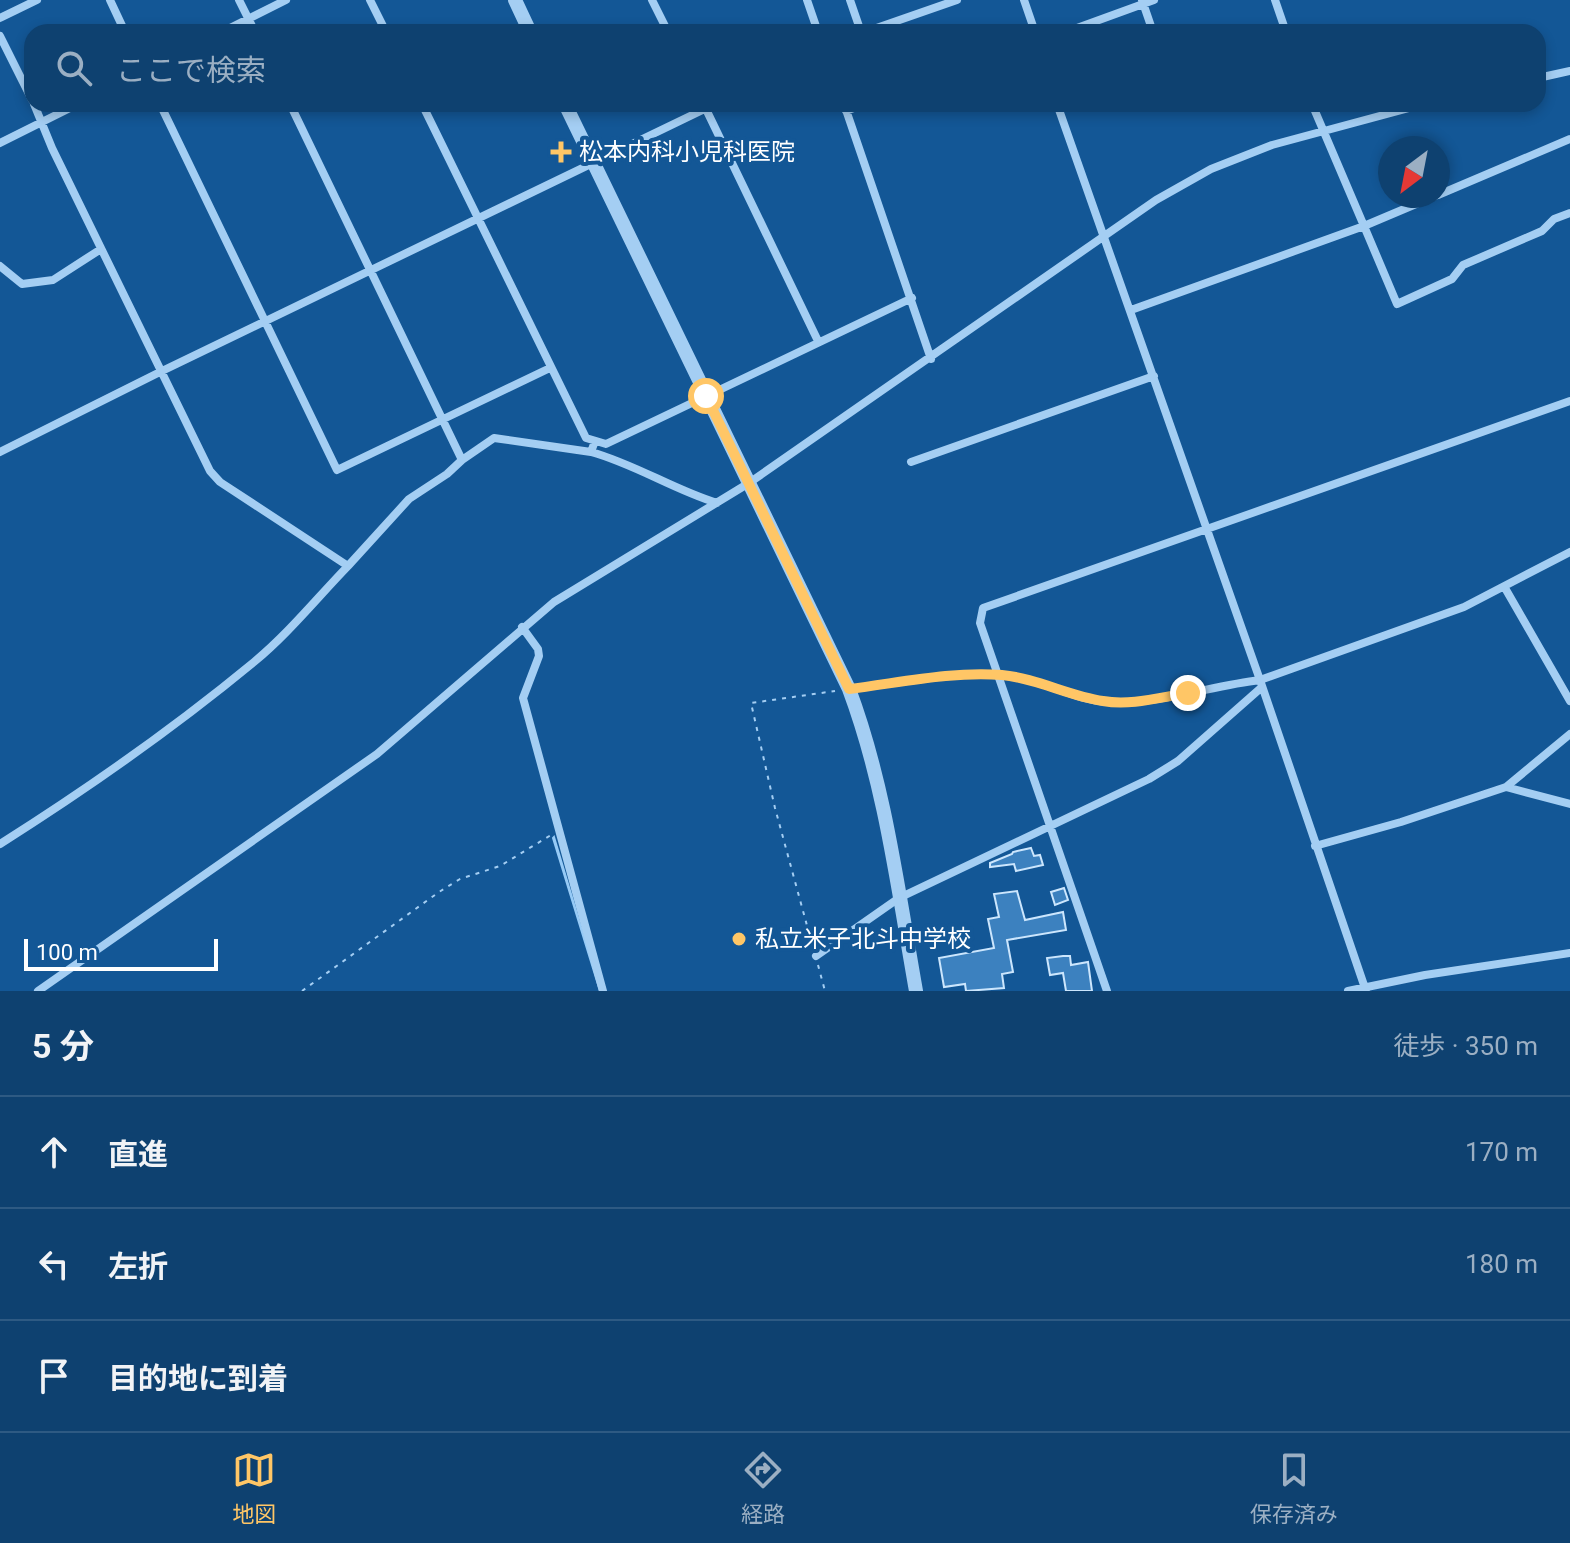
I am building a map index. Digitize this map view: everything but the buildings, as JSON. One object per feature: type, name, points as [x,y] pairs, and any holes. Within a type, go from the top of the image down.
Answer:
[{"type":"street","points":[[0,18],[37,0]]},
{"type":"street","points":[[110,0],[121,24]]},
{"type":"street","points":[[239,0],[251,24]]},
{"type":"street","points":[[237,24],[286,0]]},
{"type":"street","points":[[370,0],[382,24]]},
{"type":"street","points":[[515,0],[526,24]]},
{"type":"street","points":[[652,0],[664,24]]},
{"type":"street","points":[[807,0],[815,24]]},
{"type":"street","points":[[850,0],[860,24]]},
{"type":"street","points":[[886,24],[957,0]]},
{"type":"street","points":[[1024,0],[1032,24]]},
{"type":"street","points":[[1086,24],[1154,0]]},
{"type":"street","points":[[1275,0],[1283,24]]},
{"type":"street","points":[[1142,2],[1150,24]]},
{"type":"street","points":[[0,36],[24,84]]},
{"type":"street","points":[[1546,76],[1570,71]]},
{"type":"street","points":[[38,112],[52,148],[210,471],[220,482],[348,566]]},
{"type":"street","points":[[0,143],[61,112]]},
{"type":"street","points":[[164,112],[337,470],[550,368]]},
{"type":"street","points":[[294,112],[462,460]]},
{"type":"street","points":[[426,112],[586,438],[606,444],[912,298]]},
{"type":"street","points":[[569,112],[849,689],[864,731],[916,991]]},
{"type":"street","points":[[0,452],[694,112]]},
{"type":"street","points":[[711,112],[818,341]]},
{"type":"street","points":[[846,112],[931,359]]},
{"type":"street","points":[[1060,112],[1207,527],[1365,989]]},
{"type":"street","points":[[1315,112],[1397,304],[1452,279],[1463,265],[1542,231],[1554,219],[1570,213]]},
{"type":"street","points":[[38,991],[377,754],[554,602],[749,483],[1156,200],[1211,169],[1272,145],[1393,112]]},
{"type":"street","points":[[1450,189],[1570,139]]},
{"type":"street","points":[[1131,310],[1406,208]]},
{"type":"street","points":[[0,266],[22,284],[53,280],[101,249]]},
{"type":"street","points":[[911,462],[1154,376]]},
{"type":"street","points":[[1107,991],[980,623],[983,608],[1570,401]]},
{"type":"street","points":[[0,844],[166,729],[256,660],[409,499],[494,438],[591,452],[621,460],[717,503]]},
{"type":"street","points":[[591,452],[595,441]]},
{"type":"street","points":[[849,689],[959,676],[1000,675],[1018,677],[1107,702],[1132,702],[1261,684],[1464,607],[1570,552]]},
{"type":"street","points":[[1505,588],[1570,701]]},
{"type":"street","points":[[522,627],[538,649],[539,656],[523,698],[603,991]]},
{"type":"street","points":[[816,956],[899,898],[1149,779],[1178,761],[1261,684]]},
{"type":"street","points":[[1315,846],[1401,822],[1506,787],[1570,734]]},
{"type":"street","points":[[1506,787],[1570,804]]},
{"type":"street","points":[[1348,991],[1439,972],[1570,953]]},
{"type":"path","points":[[825,991],[775,808],[751,703],[849,689]]},
{"type":"path","points":[[302,991],[439,892],[460,879],[500,866],[558,831]]},
{"type":"water","points":[[554,837],[600,991],[553,838]]},
{"type":"place","name":"松本内科小児科医院","points":[[561,152]]},
{"type":"place","name":"私立米子北斗中学校","points":[[739,939]]},
{"type":"route","points":[[706,396],[849,689],[959,676],[1000,675],[1018,677],[1107,702],[1132,702],[1188,693]]}]
